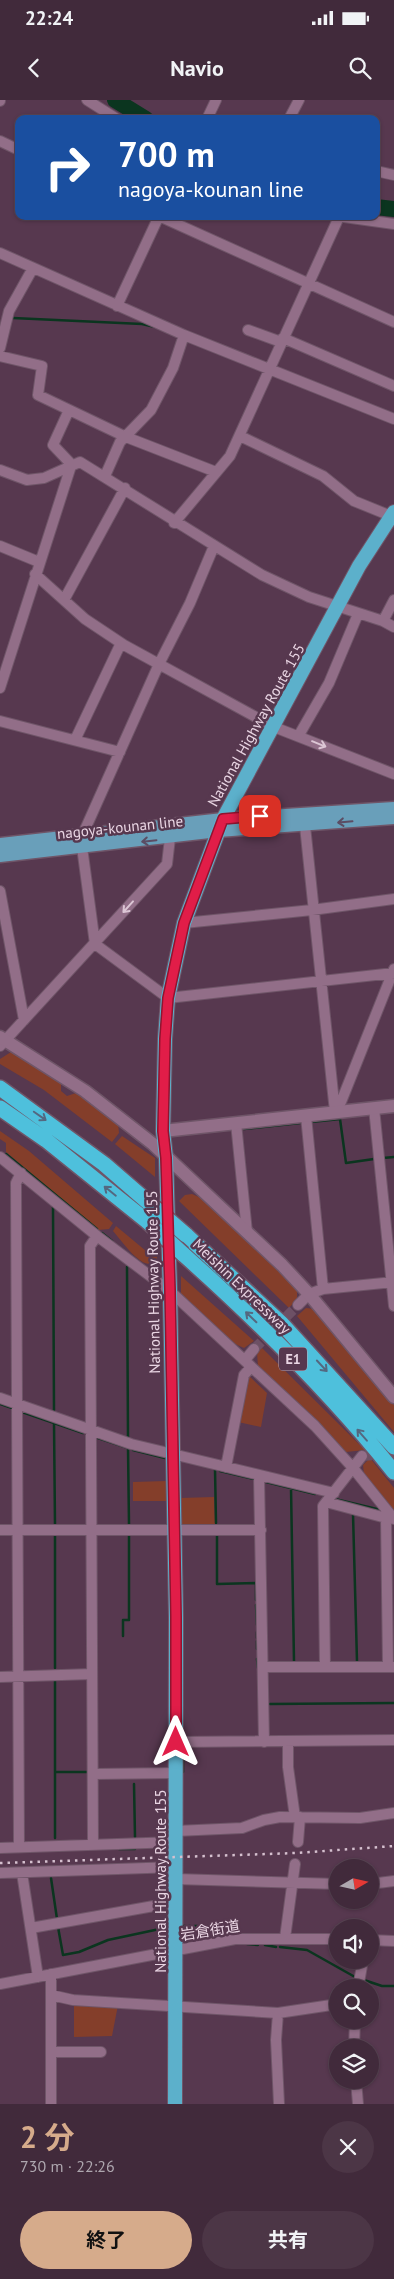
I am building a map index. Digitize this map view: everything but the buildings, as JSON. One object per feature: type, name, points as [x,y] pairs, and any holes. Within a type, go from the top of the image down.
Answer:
[{"type":"highway","name":"National Highway Route 155","points":[[175,2104],[176,1742],[174,1529],[170,1290],[166,1158],[163,1131],[168,998],[184,923],[220,825],[364,558],[393,514]]},
{"type":"highway","name":"Meishin Expressway","points":[[0,1088],[104,1164],[186,1235],[282,1324],[394,1447]]},
{"type":"highway","name":"Meishin Expressway","points":[[0,1108],[46,1140],[148,1222],[183,1254],[273,1339],[332,1400],[394,1472]]},
{"type":"main road","name":"nagoya-kounan line","points":[[0,844],[84,834],[220,825],[394,808]]},
{"type":"main road","name":"nagoya-kounan line","points":[[0,856],[170,838],[220,825],[305,826],[394,818]]},
{"type":"street","points":[[87,100],[111,115]]},
{"type":"street","points":[[209,115],[216,100]]},
{"type":"street","points":[[291,115],[300,100]]},
{"type":"street","points":[[0,141],[15,148]]},
{"type":"street","points":[[380,172],[394,175]]},
{"type":"street","points":[[117,306],[158,220]]},
{"type":"street","points":[[169,220],[394,322]]},
{"type":"street","points":[[174,522],[230,456],[336,220]]},
{"type":"street","points":[[366,220],[394,224]]},
{"type":"street","points":[[0,253],[184,335],[394,419]]},
{"type":"street","points":[[0,348],[9,311],[33,268]]},
{"type":"street","points":[[248,330],[282,340],[394,386]]},
{"type":"street","points":[[105,476],[120,442],[151,410],[172,368],[184,335]]},
{"type":"street","points":[[0,356],[42,366],[38,396],[126,437],[216,472]]},
{"type":"street","points":[[69,410],[53,446],[71,466]]},
{"type":"street","points":[[240,436],[323,476],[354,501],[393,514]]},
{"type":"street","points":[[0,470],[27,480],[44,478],[80,462],[125,488],[174,522],[262,575],[309,597],[383,621],[394,627]]},
{"type":"street","points":[[0,688],[71,466]]},
{"type":"street","points":[[64,600],[125,488]]},
{"type":"street","points":[[0,546],[39,562]]},
{"type":"street","points":[[84,834],[159,664],[190,603],[214,546]]},
{"type":"street","points":[[36,574],[85,619],[121,643],[274,727],[299,735],[394,774]]},
{"type":"street","points":[[383,621],[394,600]]},
{"type":"street","points":[[299,735],[329,683],[358,614]]},
{"type":"street","points":[[75,740],[121,643]]},
{"type":"street","points":[[0,721],[120,752]]},
{"type":"street","points":[[305,826],[312,910],[335,1112]]},
{"type":"street","points":[[170,838],[167,864],[95,944],[2,1041],[85,1091],[153,1144],[247,1232],[309,1294],[394,1397]]},
{"type":"street","points":[[82,848],[95,944],[168,998],[394,972],[335,1112]]},
{"type":"street","points":[[0,891],[24,1020]]},
{"type":"street","points":[[184,923],[312,910],[394,899]]},
{"type":"street","points":[[163,1131],[394,1106]]},
{"type":"street","points":[[374,1108],[394,1306]]},
{"type":"street","points":[[306,1116],[323,1289]]},
{"type":"street","points":[[236,1123],[247,1232]]},
{"type":"street","points":[[1,1159],[97,1236],[170,1290],[315,1426],[353,1468],[391,1519],[391,1667],[263,1668]]},
{"type":"street","points":[[19,1847],[16,1183],[21,1174]]},
{"type":"street","points":[[93,1845],[90,1246],[97,1236]]},
{"type":"street","points":[[298,1305],[309,1294],[323,1289],[393,1282]]},
{"type":"street","points":[[226,1468],[244,1376],[254,1348]]},
{"type":"street","points":[[0,1398],[91,1430],[172,1454],[334,1494]]},
{"type":"street","points":[[324,1667],[323,1506],[362,1456]]},
{"type":"street","points":[[259,1476],[264,1742]]},
{"type":"street","points":[[326,1502],[391,1519]]},
{"type":"street","points":[[0,1530],[260,1530]]},
{"type":"street","points":[[0,1677],[92,1674]]},
{"type":"street","points":[[176,1742],[394,1740]]},
{"type":"street","points":[[288,1742],[288,1766],[298,1817],[298,1842]]},
{"type":"street","points":[[93,1774],[176,1773]]},
{"type":"street","points":[[0,1848],[93,1845],[242,1828],[264,1820],[298,1817],[360,1818],[394,1813]]},
{"type":"street","points":[[285,1938],[291,1882],[295,1864]]},
{"type":"street","points":[[22,1873],[38,1977]]},
{"type":"street","points":[[0,1874],[176,1873],[329,1884]]},
{"type":"street","points":[[379,1883],[394,1881]]},
{"type":"street","points":[[30,1928],[176,1902]]},
{"type":"street","name":"岩倉街道","points":[[0,1984],[235,1939],[329,1939]]},
{"type":"street","points":[[379,1940],[394,1940]]},
{"type":"street","points":[[51,1974],[51,2104]]},
{"type":"street","points":[[50,1996],[73,2000],[278,2013],[329,2005]]},
{"type":"street","points":[[278,2013],[276,2040],[279,2104]]},
{"type":"street","points":[[52,2052],[101,2052]]},
{"type":"street","points":[[357,2089],[358,2104]]},
{"type":"shaded area","points":[[11,1052],[17,1053],[61,1082],[61,1091],[67,1096],[76,1093],[118,1123],[119,1133],[112,1142],[44,1090],[0,1064],[0,1059]]},
{"type":"shaded area","points":[[0,1131],[29,1151],[113,1223],[109,1229],[98,1230],[6,1152],[6,1143],[0,1139]]},
{"type":"shaded area","points":[[122,1136],[155,1158],[155,1177],[115,1144]]},
{"type":"shaded area","points":[[192,1194],[201,1198],[297,1289],[297,1299],[289,1308],[179,1201],[185,1195]]},
{"type":"shaded area","points":[[116,1226],[146,1251],[157,1256],[157,1263],[145,1263],[133,1254],[113,1231]]},
{"type":"shaded area","points":[[181,1276],[254,1341],[244,1348],[233,1343],[181,1296]]},
{"type":"shaded area","points":[[306,1308],[315,1309],[394,1405],[394,1432],[297,1316]]},
{"type":"shaded area","points":[[262,1348],[365,1450],[346,1452],[258,1367],[257,1352]]},
{"type":"shaded area","points":[[248,1375],[267,1393],[261,1427],[238,1422]]},
{"type":"shaded area","points":[[370,1458],[394,1488],[394,1511],[364,1474],[363,1465]]},
{"type":"shaded area","points":[[167,1481],[167,1501],[133,1501],[133,1482]]},
{"type":"shaded area","points":[[214,1497],[215,1525],[181,1525],[180,1498]]},
{"type":"shaded area","points":[[74,2003],[118,2005],[112,2036],[74,2037]]},
{"type":"waterway","points":[[115,100],[139,115]]},
{"type":"waterway","points":[[380,207],[394,209]]},
{"type":"waterway","points":[[13,318],[142,324],[155,327]]},
{"type":"waterway","points":[[311,1122],[340,1119],[346,1163],[374,1159]]},
{"type":"waterway","points":[[244,1129],[300,1123]]},
{"type":"waterway","points":[[6,1154],[97,1229]]},
{"type":"waterway","points":[[383,1158],[394,1157]]},
{"type":"waterway","points":[[53,1207],[54,1410]]},
{"type":"waterway","points":[[102,1233],[112,1241]]},
{"type":"waterway","points":[[127,1267],[128,1437]]},
{"type":"waterway","points":[[0,1404],[12,1408]]},
{"type":"waterway","points":[[22,1412],[83,1433]]},
{"type":"waterway","points":[[54,1423],[55,1525]]},
{"type":"waterway","points":[[98,1438],[128,1448],[129,1524]]},
{"type":"waterway","points":[[133,1450],[165,1458]]},
{"type":"waterway","points":[[215,1469],[216,1523]]},
{"type":"waterway","points":[[220,1471],[254,1479]]},
{"type":"waterway","points":[[266,1482],[315,1494]]},
{"type":"waterway","points":[[291,1488],[294,1661]]},
{"type":"waterway","points":[[335,1499],[381,1510]]},
{"type":"waterway","points":[[353,1514],[357,1661]]},
{"type":"waterway","points":[[123,1636],[123,1620],[129,1620],[129,1533]]},
{"type":"waterway","points":[[217,1534],[217,1584],[256,1583],[256,1600]]},
{"type":"waterway","points":[[55,1535],[55,1668]]},
{"type":"waterway","points":[[256,1605],[257,1625]]},
{"type":"waterway","points":[[257,1632],[257,1638]]},
{"type":"waterway","points":[[257,1641],[257,1649]]},
{"type":"waterway","points":[[257,1659],[258,1668]]},
{"type":"waterway","points":[[55,1681],[55,1838]]},
{"type":"waterway","points":[[270,1704],[394,1703]]},
{"type":"waterway","points":[[183,1772],[183,1750],[186,1746]]},
{"type":"waterway","points":[[55,1772],[88,1772]]},
{"type":"waterway","points":[[134,1784],[135,1837]]},
{"type":"waterway","points":[[119,1849],[135,1849]]},
{"type":"waterway","points":[[51,1878],[57,1919]]},
{"type":"waterway","points":[[182,1926],[209,1926],[225,1936]]},
{"type":"waterway","points":[[58,1927],[63,1955],[79,1952],[108,1940],[169,1927]]},
{"type":"waterway","points":[[247,1944],[258,1945]]},
{"type":"waterway","points":[[265,1945],[276,1947]]},
{"type":"waterway","points":[[280,1947],[307,1950],[355,1977]]},
{"type":"waterway","points":[[379,1985],[394,1986]]},
{"type":"tunnel","points":[[254,1349],[298,1305]]},
{"type":"tunnel","points":[[362,1456],[394,1454]]},
{"type":"railway","points":[[0,1863],[296,1853],[394,1846]]},
{"type":"route","points":[[176,1742],[176,1617],[170,1290],[166,1158],[163,1131],[163,1083],[168,998],[184,923],[223,819],[260,816]]}]
